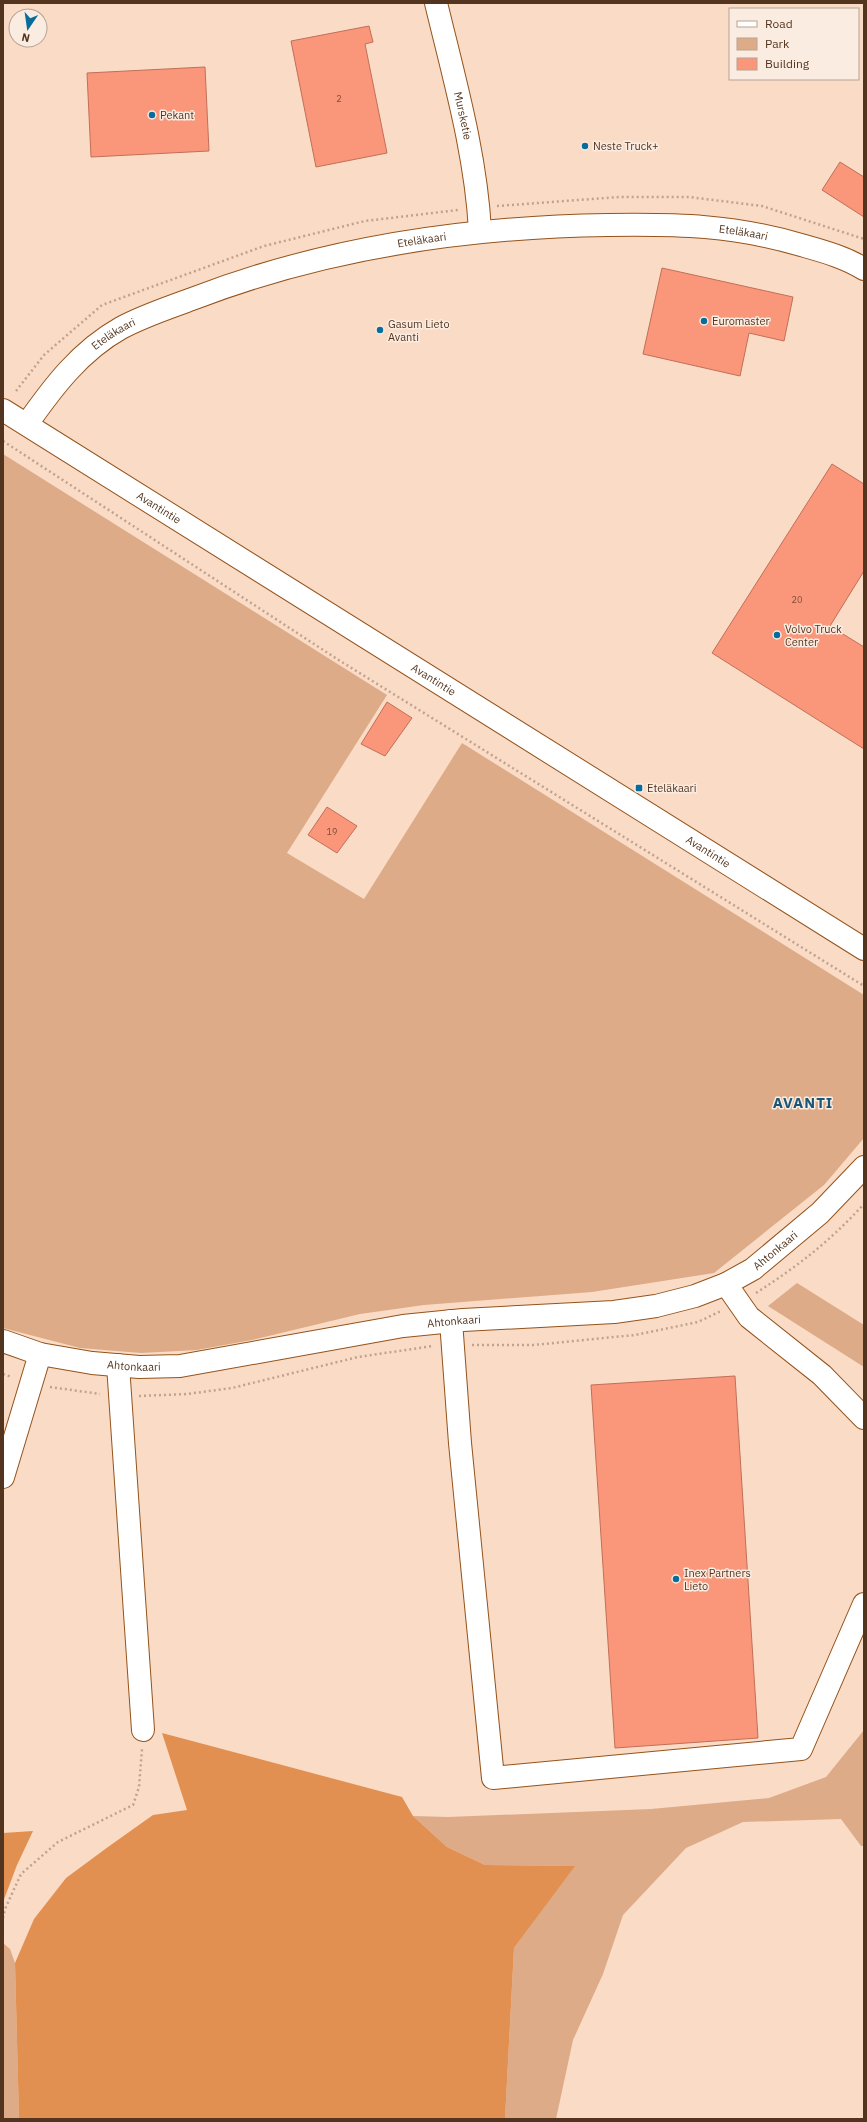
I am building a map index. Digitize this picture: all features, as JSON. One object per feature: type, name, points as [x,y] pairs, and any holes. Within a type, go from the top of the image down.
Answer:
[{"type":"street","name":"Mursketie","points":[[436,3],[469,144],[479,207],[480,231]]},
{"type":"street","name":"Eteläkaari","points":[[27,424],[52,388],[82,357],[97,344],[121,328],[153,314],[237,282],[292,265],[355,252],[480,231],[578,226],[679,224],[734,229],[775,237],[824,251],[864,269]]},
{"type":"street","name":"Avantintie","points":[[3,410],[864,949]]},
{"type":"street","name":"Ahtonkaari","points":[[3,1341],[40,1354],[92,1363],[180,1366],[403,1326],[614,1312],[656,1306],[695,1296],[726,1284],[753,1269],[820,1213],[864,1167]]},
{"type":"street","points":[[726,1284],[748,1317],[822,1375],[864,1418]]},
{"type":"street","points":[[451,1322],[460,1443],[493,1778],[801,1749],[864,1604]]},
{"type":"street","points":[[3,1477],[9,1436],[40,1354]]},
{"type":"street","points":[[118,1365],[143,1730]]},
{"type":"path","points":[[3,441],[337,659],[864,986]]},
{"type":"path","points":[[3,1918],[21,1874],[58,1842],[133,1805],[139,1788],[143,1730]]},
{"type":"green space","points":[[3,454],[387,695],[287,853],[364,899],[462,743],[864,995],[864,1138],[824,1185],[714,1273],[592,1292],[424,1305],[360,1314],[252,1340],[197,1350],[141,1353],[80,1348],[3,1328]]},
{"type":"green space","points":[[797,1283],[864,1325],[864,1367],[768,1306]]},
{"type":"green space","points":[[864,1730],[864,1846],[861,1846],[841,1819],[743,1822],[686,1848],[623,1915],[603,1974],[573,2040],[556,2119],[505,2119],[514,1948],[574,1866],[485,1865],[447,1847],[413,1816],[448,1817],[651,1809],[769,1798],[826,1777]]},
{"type":"green space","points":[[3,1943],[10,1949],[15,1963],[19,2119],[3,2119]]},
{"type":"shaded area","points":[[162,1733],[402,1797],[413,1816],[447,1847],[485,1865],[575,1866],[514,1948],[505,2119],[19,2119],[15,1963],[34,1919],[66,1878],[153,1815],[187,1810]]},
{"type":"shaded area","points":[[33,1831],[17,1865],[3,1902],[3,1833]]},
{"type":"building","points":[[369,26],[373,42],[365,44],[387,153],[316,167],[291,41]]},
{"type":"building","points":[[205,67],[209,151],[91,157],[87,73]]},
{"type":"building","points":[[840,162],[864,177],[864,217],[822,190]]},
{"type":"building","points":[[662,268],[793,297],[784,341],[749,333],[740,376],[643,354]]},
{"type":"building","points":[[832,464],[864,484],[864,571],[830,626],[864,647],[864,749],[712,653]]},
{"type":"building","points":[[387,702],[412,718],[385,756],[361,744]]},
{"type":"building","points":[[327,807],[357,826],[337,853],[308,835]]},
{"type":"building","name":"Inex Partners Lieto","points":[[735,1376],[758,1738],[615,1748],[591,1385]]},
{"type":"place","name":"Pekant","points":[[152,115]]},
{"type":"place","name":"Neste Truck+","points":[[585,146]]},
{"type":"place","name":"Euromaster","points":[[704,321]]},
{"type":"place","name":"Gasum Lieto Avanti","points":[[380,330]]},
{"type":"place","name":"Volvo Truck Center","points":[[777,635]]},
{"type":"place","name":"Eteläkaari","points":[[639,788]]},
{"type":"place","name":"Inex Partners Lieto","points":[[676,1579]]},
{"type":"district","name":"AVANTI","points":[[803,1102]]}]
